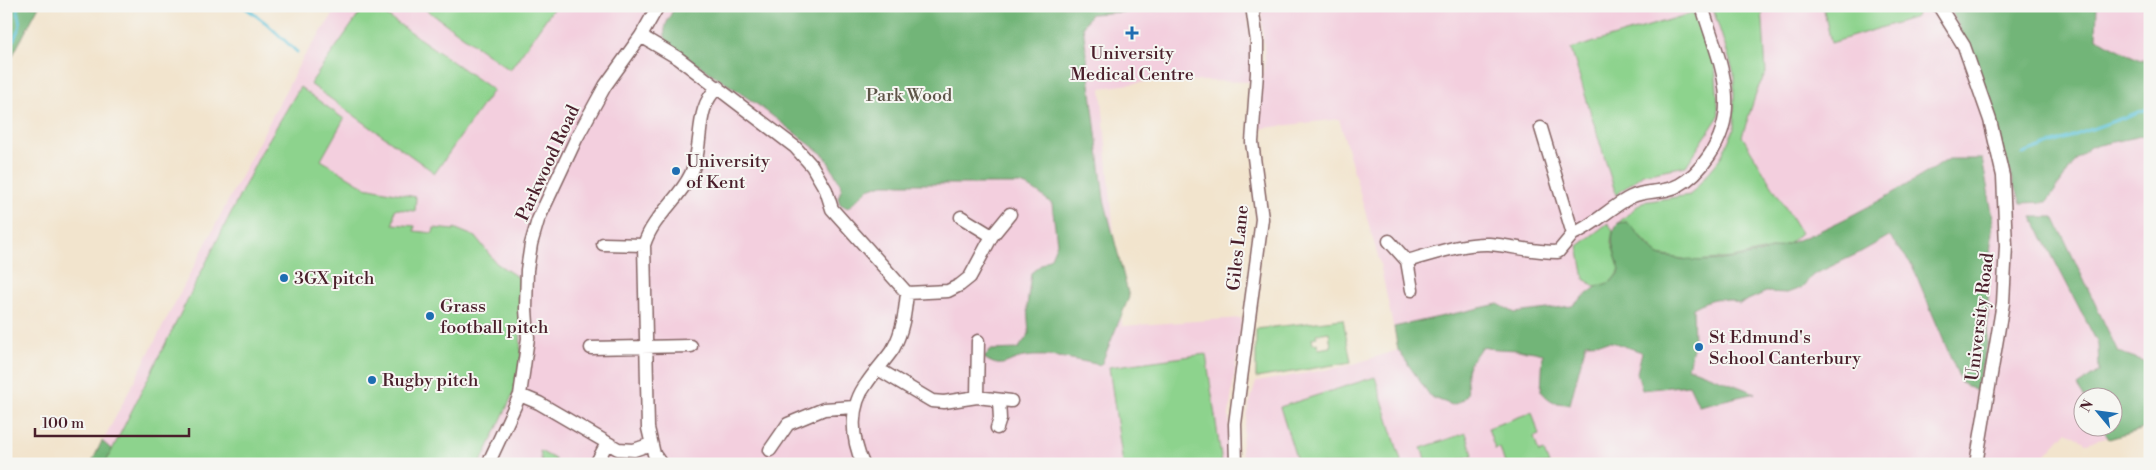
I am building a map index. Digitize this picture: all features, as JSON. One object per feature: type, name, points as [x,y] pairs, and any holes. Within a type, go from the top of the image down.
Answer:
[{"type":"street","name":"Parkwood Road","points":[[488,464],[520,395],[528,338],[526,309],[527,270],[531,244],[538,220],[576,139],[605,86],[641,36],[658,6]]},
{"type":"street","name":"Giles Lane","points":[[1236,464],[1236,424],[1262,219],[1252,142],[1257,42],[1252,6]]},
{"type":"street","points":[[1407,261],[1467,245],[1488,244],[1534,252],[1558,252],[1573,234],[1584,229],[1631,197],[1645,192],[1670,190],[1686,181],[1702,166],[1718,142],[1726,110],[1726,87],[1702,6]]},
{"type":"street","name":"University Road","points":[[1939,6],[1964,46],[1990,120],[2003,176],[2006,246],[2003,303],[1976,464]]},
{"type":"street","points":[[641,36],[678,58],[795,147],[812,166],[826,190],[832,209],[907,293],[903,327],[893,348],[866,384],[855,407],[855,444],[862,464]]},
{"type":"street","points":[[661,464],[651,444],[648,428],[644,245],[656,219],[690,175],[697,158],[704,103],[718,87]]},
{"type":"street","points":[[1542,128],[1573,234]]},
{"type":"street","points":[[907,293],[948,291],[960,285],[970,276],[992,236],[1010,214]]},
{"type":"street","points":[[961,217],[992,236]]},
{"type":"street","points":[[1389,242],[1407,261],[1412,290]]},
{"type":"street","points":[[604,244],[644,245]]},
{"type":"street","points":[[977,397],[978,341]]},
{"type":"street","points":[[592,348],[691,346]]},
{"type":"street","points":[[878,369],[932,401],[944,402],[977,397],[1005,401],[997,428]]},
{"type":"street","points":[[520,395],[540,403],[607,443],[624,450],[651,444]]},
{"type":"street","points":[[770,450],[780,426],[824,409],[855,407]]},
{"type":"street","points":[[596,464],[607,443]]},
{"type":"shaded area","name":"University of Kent","points":[[339,6],[1247,6],[1252,64],[1250,82],[1161,80],[1101,88],[1122,326],[1242,318],[1229,415],[1229,464],[91,464],[301,61]]},
{"type":"shaded area","points":[[1260,6],[2150,6],[2150,427],[2124,434],[2124,388],[2074,388],[2074,435],[2067,431],[2037,464],[1243,464],[1241,448],[1247,412],[1256,382],[1347,366],[1398,350],[1380,264],[1339,119],[1256,129],[1265,58]]},
{"type":"shaded area","points":[[2078,438],[2106,438],[2086,443]]},
{"type":"green space","points":[[6,6],[39,6],[6,68]]},
{"type":"green space","points":[[365,6],[373,6],[493,90],[435,173],[310,84]]},
{"type":"green space","points":[[421,6],[555,6],[510,70]]},
{"type":"green space","name":"Park Wood","points":[[675,6],[1215,6],[1091,14],[1083,26],[1104,199],[1129,297],[1101,365],[1043,356],[1018,358],[1004,364],[996,364],[984,358],[990,350],[1018,349],[1029,334],[1027,306],[1031,273],[1051,257],[1057,243],[1052,204],[1033,189],[1019,184],[883,184],[868,189],[848,208],[840,204],[838,198],[842,187],[825,156],[758,105],[669,45],[666,40],[665,30]]},
{"type":"green space","points":[[1712,6],[1762,6],[1766,73],[1758,88],[1742,136],[1801,233],[1787,245],[1733,258],[1695,261],[1658,255],[1627,222],[1618,223],[1642,202],[1690,195],[1720,159],[1734,129],[1734,73]]},
{"type":"green space","points":[[1823,6],[1919,6],[1916,17],[1831,43]]},
{"type":"green space","points":[[1949,6],[2097,6],[2096,38],[2138,59],[2150,62],[2150,134],[2090,147],[2077,159],[2047,202],[2021,203],[1959,27]]},
{"type":"green space","points":[[1693,13],[1715,64],[1719,116],[1686,166],[1643,174],[1616,195],[1571,49]]},
{"type":"green space","points":[[300,87],[344,119],[321,160],[365,187],[416,197],[415,211],[395,209],[393,224],[415,226],[414,231],[433,233],[434,228],[454,230],[454,228],[476,237],[496,263],[519,278],[521,358],[515,390],[480,464],[105,464],[262,151]]},
{"type":"green space","points":[[1949,159],[1982,159],[1993,217],[1989,269],[1987,345],[1976,391],[1961,382],[1912,265],[1889,236],[1813,275],[1801,288],[1787,293],[1766,292],[1739,304],[1726,299],[1715,299],[1693,308],[1694,345],[1688,367],[1755,393],[1699,406],[1689,385],[1642,390],[1637,373],[1642,352],[1612,342],[1586,343],[1570,404],[1561,404],[1550,400],[1541,391],[1543,354],[1481,347],[1469,365],[1467,372],[1468,389],[1465,398],[1452,405],[1431,397],[1398,350],[1394,327],[1498,304],[1515,313],[1572,306],[1596,287],[1611,282],[1620,271],[1612,240],[1614,229],[1618,223],[1627,222],[1651,249],[1661,256],[1714,260],[1749,255],[1785,245],[1821,230],[1890,195]]},
{"type":"green space","points":[[2032,217],[2054,217],[2118,352],[2150,363],[2150,427],[2124,435],[2124,388],[2078,388],[2077,386],[2099,371],[2098,344]]},
{"type":"green space","points":[[1608,223],[1613,230],[1611,242],[1620,270],[1611,282],[1596,287],[1584,279],[1578,246]]},
{"type":"green space","points":[[1343,319],[1351,362],[1256,378],[1256,329]],"holes":[[[1329,332],[1331,347],[1318,349],[1317,343],[1313,344],[1312,338],[1317,337],[1316,334]]]},
{"type":"green space","points":[[1206,354],[1222,464],[1123,464],[1109,367]]},
{"type":"green space","points":[[1375,377],[1402,464],[1298,464],[1280,407]]},
{"type":"green space","points":[[1532,412],[1539,435],[1534,437],[1539,453],[1544,451],[1549,464],[1505,464],[1500,448],[1495,449],[1488,428]]},
{"type":"green space","points":[[1466,433],[1473,455],[1447,464],[1427,464],[1421,448]]},
{"type":"green space","points":[[102,441],[112,450],[105,464],[91,464]]},
{"type":"green space","points":[[540,451],[555,459],[555,464],[542,464]]},
{"type":"waterway","points":[[6,46],[13,41],[20,26],[17,6]]},
{"type":"waterway","points":[[243,6],[266,23],[297,52]]},
{"type":"waterway","points":[[2023,154],[2150,108]]},
{"type":"place","name":"University Medical Centre","points":[[1132,33]]},
{"type":"place","name":"University of Kent","points":[[676,171]]},
{"type":"place","name":"3GX pitch","points":[[284,278]]},
{"type":"place","name":"Grass football pitch","points":[[430,316]]},
{"type":"place","name":"St Edmund's School Canterbury","points":[[1699,347]]},
{"type":"place","name":"Rugby pitch","points":[[372,380]]}]
